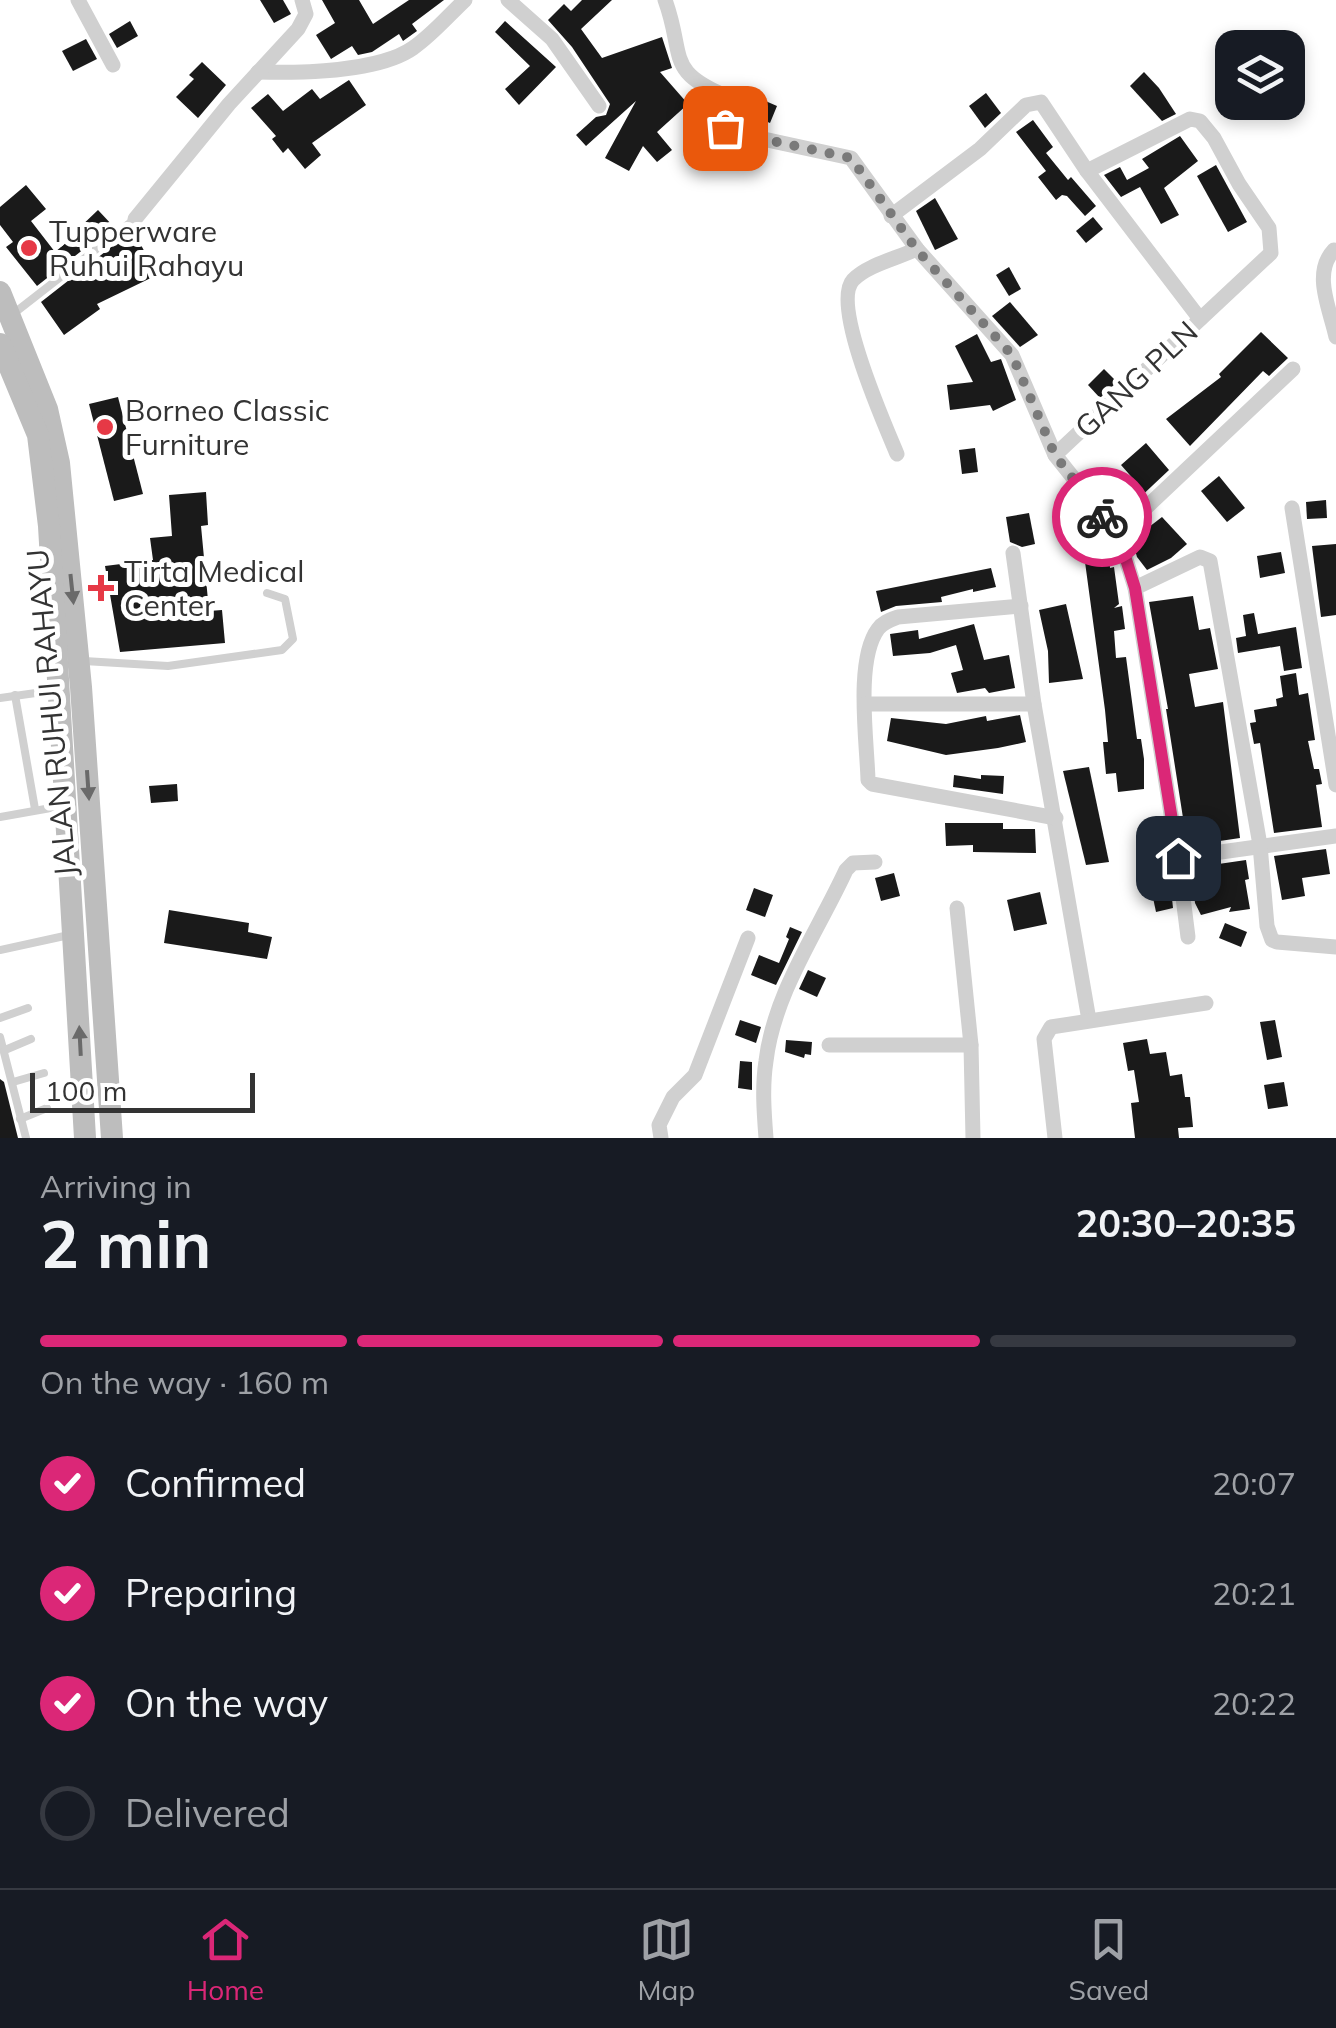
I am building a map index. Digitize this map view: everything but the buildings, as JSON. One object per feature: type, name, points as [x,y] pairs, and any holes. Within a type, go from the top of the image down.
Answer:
[{"type":"main road","name":"JALAN RUHUI RAHAYU","points":[[0,292],[47,409],[54,437],[82,688],[112,1138]]},
{"type":"main road","name":"JALAN RUHUI RAHAYU","points":[[0,344],[38,435],[48,526],[86,1138]]},
{"type":"main road","points":[[57,690],[82,688]]},
{"type":"street","points":[[78,0],[113,65]]},
{"type":"street","points":[[135,219],[298,29],[306,14],[302,0]]},
{"type":"street","points":[[258,72],[313,74],[393,57],[412,49],[465,0]]},
{"type":"street","points":[[508,0],[552,38],[598,106]]},
{"type":"street","points":[[664,0],[679,63],[696,80],[725,96],[724,126],[728,130],[844,155],[856,165],[917,250],[1012,355],[1055,455]]},
{"type":"street","points":[[891,216],[980,149],[1026,105],[1041,102],[1087,171],[1200,319]]},
{"type":"street","name":"GANG PLN","points":[[1087,171],[1190,119],[1200,121],[1269,228],[1272,246],[1271,253],[1055,455],[1118,534],[1135,588],[1188,937]]},
{"type":"street","points":[[897,454],[857,346],[847,293],[858,276],[917,250]]},
{"type":"street","points":[[1334,250],[1322,270],[1336,337]]},
{"type":"street","points":[[1118,534],[1293,369]]},
{"type":"street","points":[[1292,508],[1336,785]]},
{"type":"street","points":[[1012,553],[1034,704],[1090,1020]]},
{"type":"street","points":[[1135,588],[1200,557],[1210,560],[1260,845],[1267,926],[1272,940],[1336,948]]},
{"type":"street","points":[[1021,606],[898,618],[880,625],[865,672],[868,777],[872,784],[1056,818]]},
{"type":"street","points":[[866,704],[1034,704]]},
{"type":"street","points":[[1178,858],[1336,836]]},
{"type":"street","points":[[766,1138],[766,1056],[783,999],[846,870],[853,863],[875,862]]},
{"type":"street","points":[[957,908],[971,1045],[973,1138]]},
{"type":"street","points":[[661,1138],[659,1125],[673,1097],[695,1075],[748,938]]},
{"type":"street","points":[[1055,1138],[1044,1039],[1051,1027],[1206,1003]]},
{"type":"street","points":[[829,1045],[971,1045]]},
{"type":"lane","points":[[10,317],[135,219]]},
{"type":"lane","points":[[79,661],[168,666],[282,650],[293,639],[285,599],[267,593]]},
{"type":"lane","points":[[0,698],[57,690]]},
{"type":"lane","points":[[16,694],[35,809]]},
{"type":"lane","points":[[0,817],[66,806]]},
{"type":"lane","points":[[0,950],[74,934]]},
{"type":"lane","points":[[0,1018],[28,1008]]},
{"type":"lane","points":[[0,1037],[26,1138]]},
{"type":"lane","points":[[5,1050],[31,1039]]},
{"type":"lane","points":[[13,1082],[44,1073]]},
{"type":"lane","points":[[20,1119],[47,1108]]},
{"type":"way so far","points":[[725,128],[851,158],[917,250],[1012,355],[1055,455],[1102,517]]},
{"type":"place","name":"Tupperware Ruhui Rahayu","points":[[29,248]]},
{"type":"place","name":"Borneo Classic Furniture","points":[[105,427]]},
{"type":"place","name":"Tirta Medical Center","points":[[101,588]]},
{"type":"route","points":[[1102,517],[1118,534],[1135,588],[1178,858]]}]
